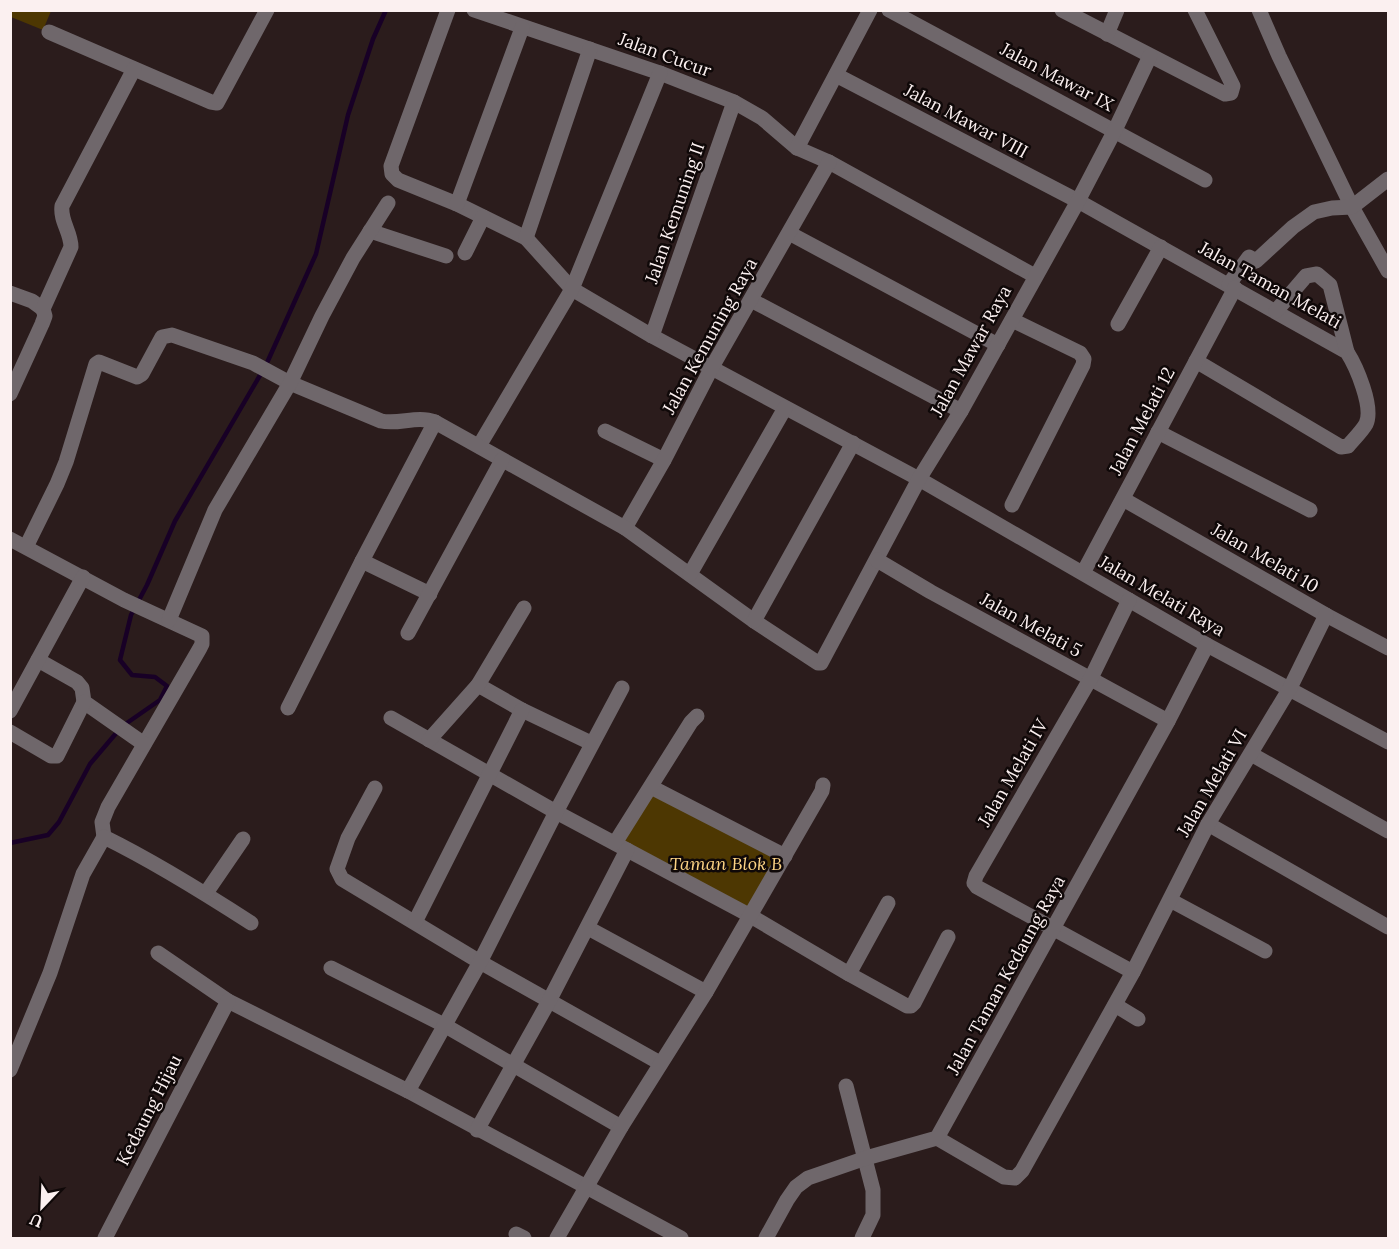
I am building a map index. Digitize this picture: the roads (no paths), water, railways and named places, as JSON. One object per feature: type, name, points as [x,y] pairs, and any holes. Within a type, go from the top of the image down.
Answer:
[{"type":"street","points":[[49,32],[217,103],[267,10]]},
{"type":"street","points":[[448,10],[391,166],[392,174],[398,180],[457,204],[526,238],[590,50]]},
{"type":"street","name":"Jalan Cucur","points":[[474,10],[660,73],[734,102],[762,118],[797,148],[829,162],[1035,276]]},
{"type":"street","points":[[797,148],[870,10]]},
{"type":"street","name":"Jalan Mawar IX","points":[[889,10],[1205,180]]},
{"type":"street","points":[[1062,10],[1225,94],[1231,93],[1233,86],[1195,10]]},
{"type":"street","points":[[1107,34],[1117,10]]},
{"type":"street","points":[[1259,10],[1352,207],[1389,271]]},
{"type":"street","points":[[457,204],[522,28]]},
{"type":"street","name":"Jalan Mawar Raya","points":[[754,621],[821,663],[919,479],[961,411],[1078,201],[1150,56]]},
{"type":"street","points":[[43,309],[71,247],[62,217],[62,206],[134,69]]},
{"type":"street","points":[[475,445],[572,289],[660,73]]},
{"type":"street","name":"Jalan Mawar VIII","points":[[836,75],[1078,201]]},
{"type":"street","name":"Jalan Kemuning II","points":[[652,336],[734,102]]},
{"type":"street","name":"Jalan Kemuning Raya","points":[[625,528],[664,460],[712,367],[829,162]]},
{"type":"street","points":[[1352,207],[1389,179]]},
{"type":"street","name":"Jalan Taman Melati","points":[[1078,201],[1347,352],[1358,370],[1368,414],[1366,423],[1348,446],[1336,445],[1196,362]]},
{"type":"street","points":[[169,620],[215,510],[290,383],[327,306],[388,203]]},
{"type":"street","name":"Jalan Melati 12","points":[[1083,573],[1196,362],[1232,286],[1249,257],[1256,261],[1293,227],[1314,212],[1352,207]]},
{"type":"street","points":[[465,253],[483,217]]},
{"type":"street","points":[[370,231],[446,256]]},
{"type":"street","points":[[789,233],[998,345]]},
{"type":"street","name":"Jalan Melati Raya","points":[[526,238],[572,289],[652,336],[919,479],[1207,645],[1389,742]]},
{"type":"street","points":[[1118,324],[1161,247]]},
{"type":"street","points":[[1276,311],[1306,276],[1317,274],[1330,285],[1347,352]]},
{"type":"street","points":[[10,292],[32,301],[43,309],[45,316],[12,388]]},
{"type":"street","points":[[751,300],[961,411]]},
{"type":"street","points":[[1012,320],[1080,353],[1084,359],[1012,504]]},
{"type":"street","points":[[26,547],[61,473],[96,364],[99,362],[137,377],[142,374],[158,343],[166,335],[253,363],[290,383],[381,421],[388,423],[426,418],[435,422],[625,528],[754,621],[853,443]]},
{"type":"street","points":[[690,574],[785,408]]},
{"type":"street","points":[[288,708],[435,422]]},
{"type":"street","points":[[605,431],[664,460]]},
{"type":"street","points":[[1158,432],[1310,510]]},
{"type":"street","points":[[408,633],[502,460]]},
{"type":"street","name":"Jalan Melati 10","points":[[1123,500],[1389,648]]},
{"type":"street","points":[[10,539],[124,600],[202,636],[202,644],[108,807],[102,822],[104,837],[83,874],[50,973],[10,1070]]},
{"type":"street","name":"Jalan Melati 5","points":[[877,560],[1090,680],[1168,721]]},
{"type":"street","points":[[362,561],[430,594]]},
{"type":"street","points":[[10,711],[83,577]]},
{"type":"street","name":"Jalan Melati IV","points":[[1054,930],[977,887],[974,883],[1090,680],[1129,600]]},
{"type":"street","points":[[429,740],[478,685],[524,608]]},
{"type":"street","name":"Jalan Melati VI","points":[[937,1138],[1004,1177],[1015,1178],[1022,1171],[1133,972],[1208,824],[1290,688],[1326,615]]},
{"type":"street","name":"Jalan Taman Kedaung Raya","points":[[937,1138],[1054,930],[1207,645]]},
{"type":"street","points":[[10,732],[51,756],[57,756],[84,702],[82,688],[77,682],[38,660]]},
{"type":"street","points":[[478,685],[591,744]]},
{"type":"street","points":[[408,1091],[480,962],[622,688]]},
{"type":"street","points":[[84,702],[144,744]]},
{"type":"street","points":[[415,922],[522,710]]},
{"type":"street","points":[[477,1130],[588,928],[621,847],[651,788],[691,722],[697,716]]},
{"type":"street","points":[[391,718],[556,812],[749,915],[907,1006],[911,1006],[948,937]]},
{"type":"street","points":[[1251,754],[1389,831]]},
{"type":"street","points":[[557,1239],[621,1127],[706,992],[822,791],[823,784]]},
{"type":"street","points":[[375,788],[348,838],[337,869],[342,879],[480,962],[660,1063]]},
{"type":"street","points":[[651,788],[784,855]]},
{"type":"street","points":[[1208,824],[1389,927]]},
{"type":"street","points":[[104,837],[206,893],[251,923]]},
{"type":"street","points":[[206,893],[243,839]]},
{"type":"street","points":[[1170,900],[1265,951]]},
{"type":"street","points":[[849,974],[888,903]]},
{"type":"street","points":[[588,928],[706,992]]},
{"type":"street","points":[[1054,930],[1133,972]]},
{"type":"street","points":[[158,953],[228,1001],[408,1091],[681,1239]]},
{"type":"street","points":[[331,968],[444,1026],[621,1127]]},
{"type":"street","name":"Kedaung Hijau","points":[[105,1239],[228,1001]]},
{"type":"street","points":[[1115,1005],[1138,1019]]},
{"type":"street","points":[[846,1086],[866,1158],[874,1204],[873,1215],[862,1239]]},
{"type":"street","points":[[766,1239],[787,1200],[796,1187],[808,1178],[866,1158],[937,1138]]},
{"type":"waterway","points":[[124,725],[160,700],[167,686],[155,677],[132,675],[120,660],[131,615],[175,521],[266,365],[316,254],[348,115],[373,39],[386,10]]},
{"type":"waterway","points":[[10,843],[48,835],[59,822],[90,764],[118,731]]},
{"type":"park label","name":"Taman Blok B","points":[[726,864]]}]
